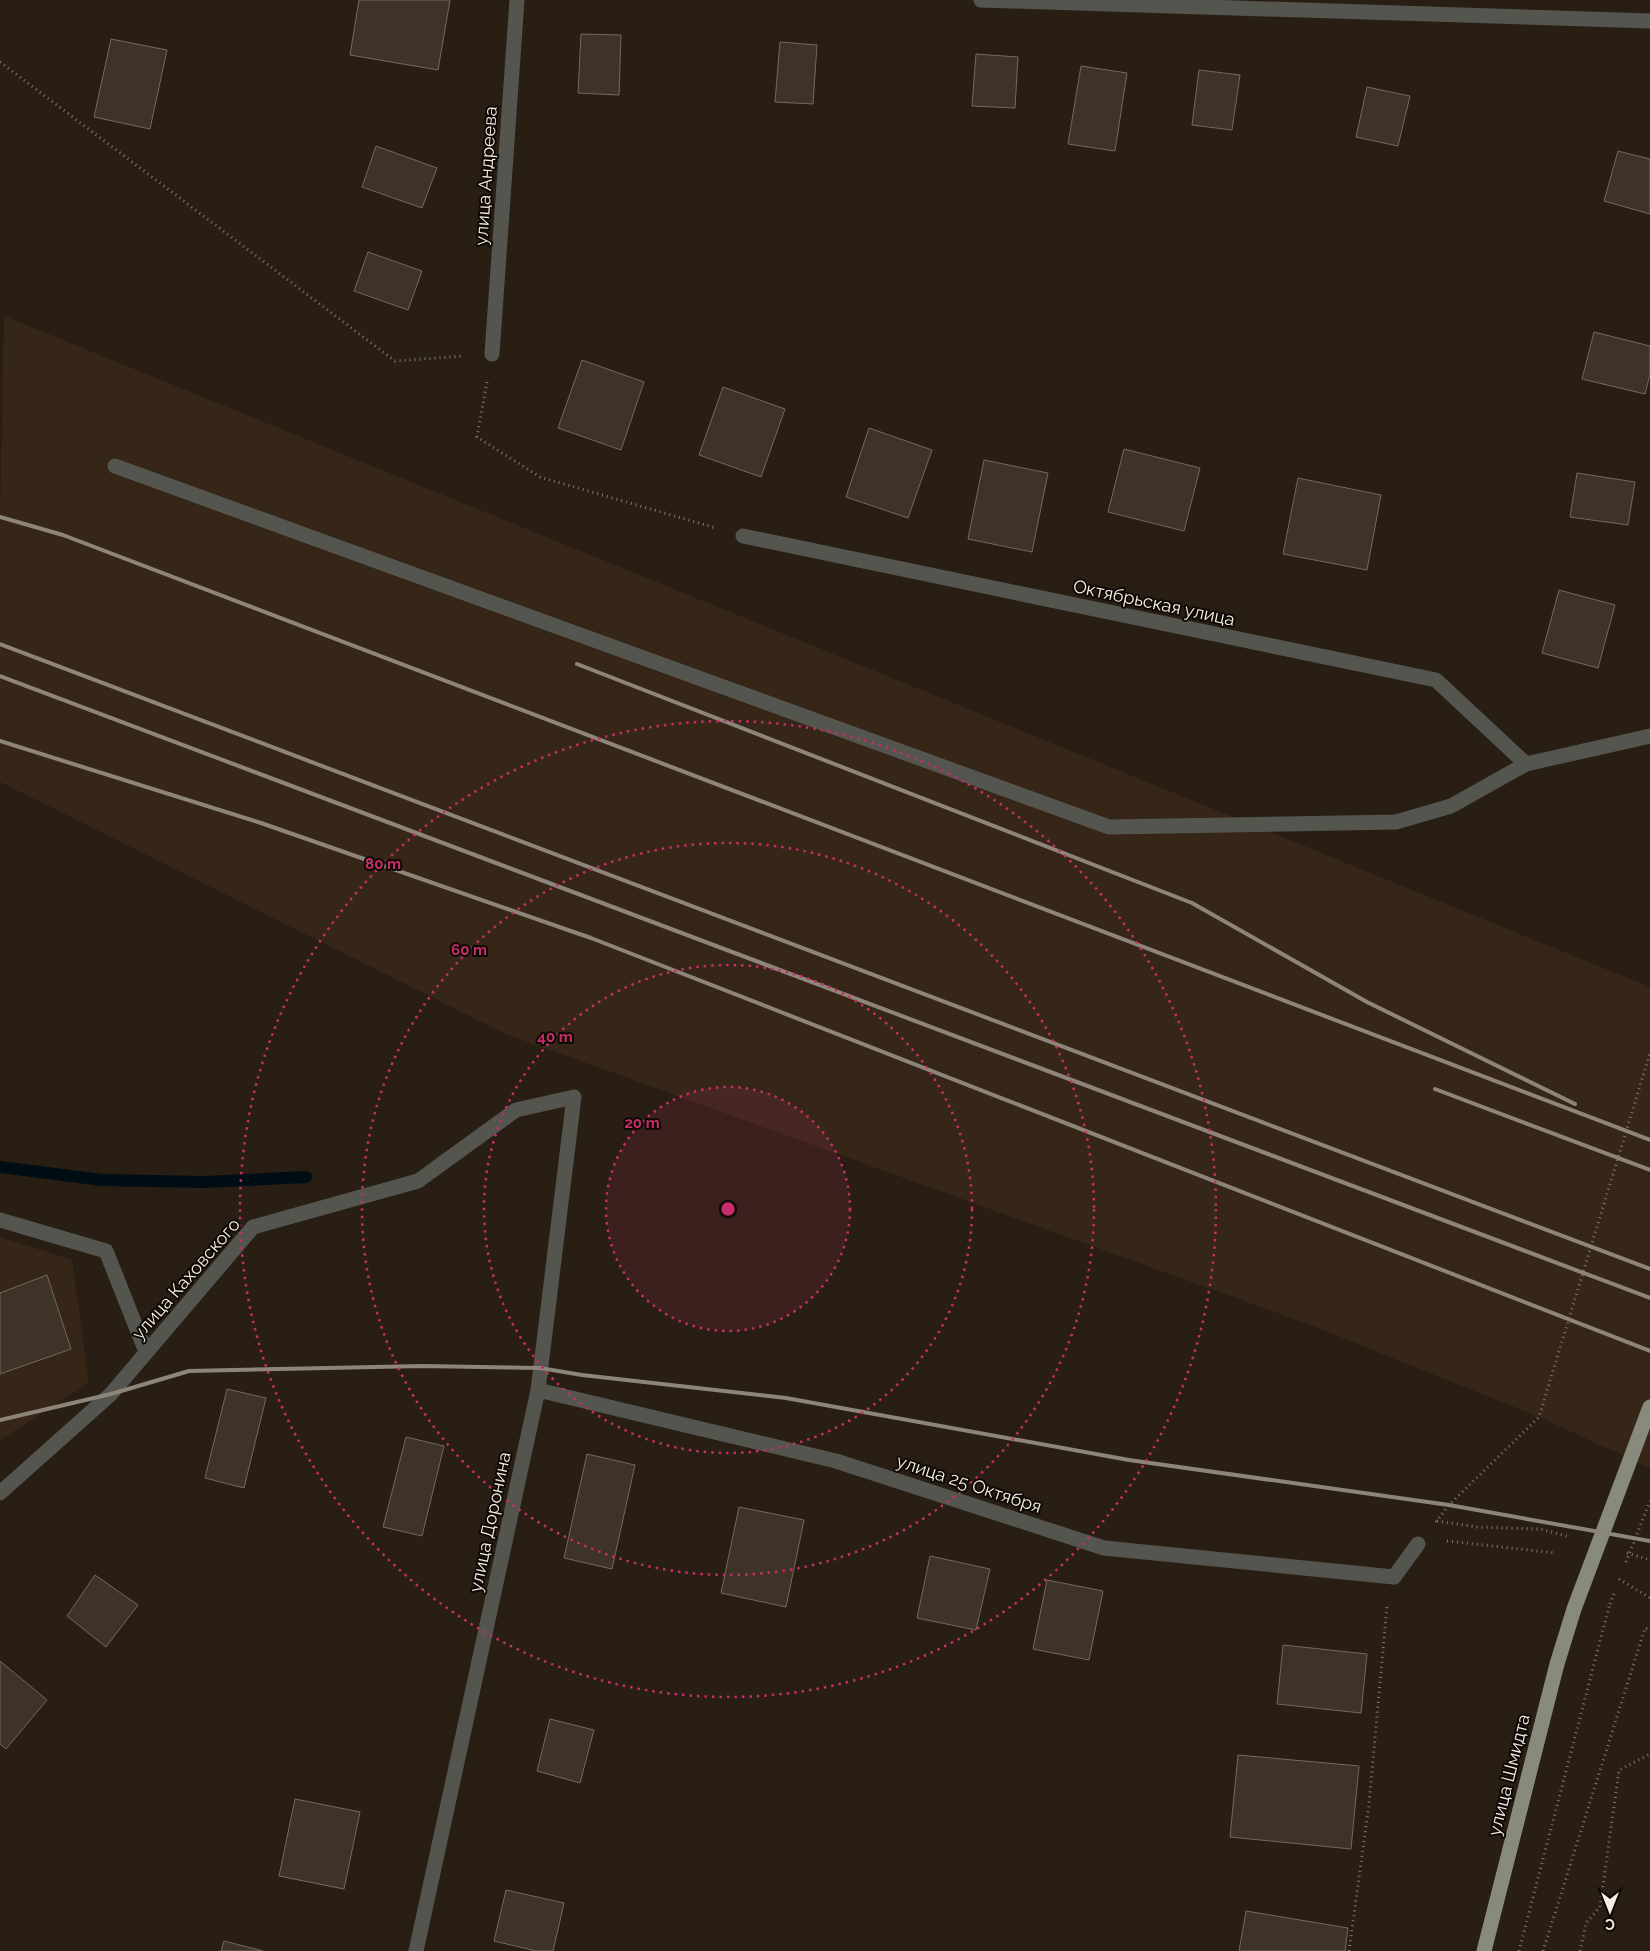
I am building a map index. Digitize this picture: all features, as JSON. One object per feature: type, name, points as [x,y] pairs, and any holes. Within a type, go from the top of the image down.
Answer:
[{"type":"main road","name":"улица Шмидта","points":[[1484,1951],[1557,1664],[1574,1609],[1650,1407]]},
{"type":"street","name":"улица Андреева","points":[[492,354],[517,0]]},
{"type":"street","points":[[981,0],[1650,21]]},
{"type":"street","points":[[116,466],[1109,827],[1396,822],[1451,806],[1526,764],[1650,736]]},
{"type":"street","name":"Октябрьская улица","points":[[743,536],[1436,680],[1526,764]]},
{"type":"street","name":"улица Каховского","points":[[0,1493],[112,1394],[252,1227],[418,1181],[516,1110],[574,1097]]},
{"type":"street","name":"улица Доронина","points":[[416,1951],[538,1390],[574,1097]]},
{"type":"street","points":[[0,1220],[106,1251],[146,1352]]},
{"type":"street","name":"улица 25 Октября","points":[[538,1390],[836,1461],[1104,1548],[1394,1577]]},
{"type":"street","points":[[1394,1577],[1418,1544]]},
{"type":"path","points":[[0,62],[395,361],[492,354],[477,437],[540,477],[743,536]]},
{"type":"path","points":[[1418,1544],[1449,1505],[1539,1417],[1650,1053]]},
{"type":"path","points":[[1519,1951],[1610,1605],[1650,1501]]},
{"type":"path","points":[[1437,1521],[1477,1527],[1540,1529],[1576,1539]]},
{"type":"path","points":[[1450,1540],[1556,1553]]},
{"type":"path","points":[[1622,1552],[1650,1560]]},
{"type":"path","points":[[1349,1951],[1368,1804],[1384,1616],[1394,1577]]},
{"type":"path","points":[[1619,1579],[1650,1598]]},
{"type":"path","points":[[1543,1951],[1645,1628],[1650,1630]]},
{"type":"path","points":[[1580,1951],[1586,1923],[1600,1907],[1619,1770],[1650,1754]]},
{"type":"shaded area","points":[[4,316],[1650,987],[1650,1468],[1539,1417],[1308,1324],[506,1034],[0,782],[0,519]]},
{"type":"shaded area","points":[[0,1237],[72,1260],[89,1383],[0,1440]]},
{"type":"building","points":[[359,0],[450,0],[438,70],[350,55]]},
{"type":"building","points":[[581,34],[621,35],[619,95],[578,93]]},
{"type":"building","points":[[111,39],[167,50],[150,129],[94,117]]},
{"type":"building","points":[[780,42],[817,45],[813,104],[775,102]]},
{"type":"building","points":[[976,54],[1018,57],[1015,108],[972,106]]},
{"type":"building","points":[[1081,66],[1127,73],[1115,151],[1068,144]]},
{"type":"building","points":[[1199,70],[1240,75],[1232,130],[1192,125]]},
{"type":"building","points":[[1367,87],[1410,96],[1398,146],[1356,137]]},
{"type":"building","points":[[376,146],[437,168],[422,208],[362,187]]},
{"type":"building","points":[[1618,151],[1650,159],[1650,214],[1604,201]]},
{"type":"building","points":[[368,252],[422,271],[408,310],[354,291]]},
{"type":"building","points":[[1594,332],[1650,346],[1650,374],[1645,394],[1582,379]]},
{"type":"building","points":[[582,360],[644,382],[621,450],[558,428]]},
{"type":"building","points":[[723,387],[785,409],[761,477],[699,455]]},
{"type":"building","points":[[869,428],[932,450],[908,518],[846,497]]},
{"type":"building","points":[[1124,449],[1200,468],[1184,531],[1108,512]]},
{"type":"building","points":[[984,460],[1048,473],[1032,552],[968,539]]},
{"type":"building","points":[[1577,473],[1635,482],[1628,525],[1570,517]]},
{"type":"building","points":[[1298,478],[1381,495],[1367,570],[1283,554]]},
{"type":"building","points":[[1559,590],[1615,605],[1598,668],[1542,653]]},
{"type":"building","points":[[47,1275],[71,1349],[0,1374],[0,1293]]},
{"type":"building","points":[[227,1389],[266,1398],[244,1488],[205,1478]]},
{"type":"building","points":[[406,1437],[444,1446],[422,1536],[383,1527]]},
{"type":"building","points":[[587,1454],[635,1465],[612,1569],[564,1558]]},
{"type":"building","points":[[739,1507],[804,1520],[786,1607],[721,1593]]},
{"type":"building","points":[[930,1556],[990,1569],[976,1630],[917,1618]]},
{"type":"building","points":[[95,1575],[138,1605],[106,1647],[67,1616]]},
{"type":"building","points":[[1047,1580],[1103,1591],[1089,1660],[1033,1649]]},
{"type":"building","points":[[1283,1645],[1367,1654],[1361,1713],[1277,1704]]},
{"type":"building","points":[[0,1661],[47,1700],[6,1749],[0,1744]]},
{"type":"building","points":[[550,1719],[594,1730],[580,1783],[537,1771]]},
{"type":"building","points":[[1238,1755],[1359,1766],[1351,1849],[1230,1837]]},
{"type":"building","points":[[295,1799],[360,1812],[344,1889],[279,1876]]},
{"type":"building","points":[[506,1890],[564,1903],[553,1951],[536,1951],[494,1941]]},
{"type":"building","points":[[1246,1911],[1348,1928],[1345,1951],[1239,1951]]},
{"type":"building","points":[[224,1941],[263,1951],[221,1951]]},
{"type":"waterway","points":[[0,1167],[102,1180],[205,1182],[306,1177]]},
{"type":"railway","points":[[0,517],[63,535],[1650,1140]]},
{"type":"railway","points":[[0,644],[1650,1269]]},
{"type":"railway","points":[[577,664],[1192,903],[1367,1002],[1575,1104]]},
{"type":"railway","points":[[0,676],[1650,1298]]},
{"type":"railway","points":[[0,741],[261,823],[591,938],[1650,1351]]},
{"type":"railway","points":[[1435,1089],[1650,1170]]},
{"type":"railway","points":[[0,1420],[111,1394],[189,1371],[423,1366],[540,1368],[582,1375],[786,1398],[1129,1460],[1449,1505],[1650,1541]]}]
